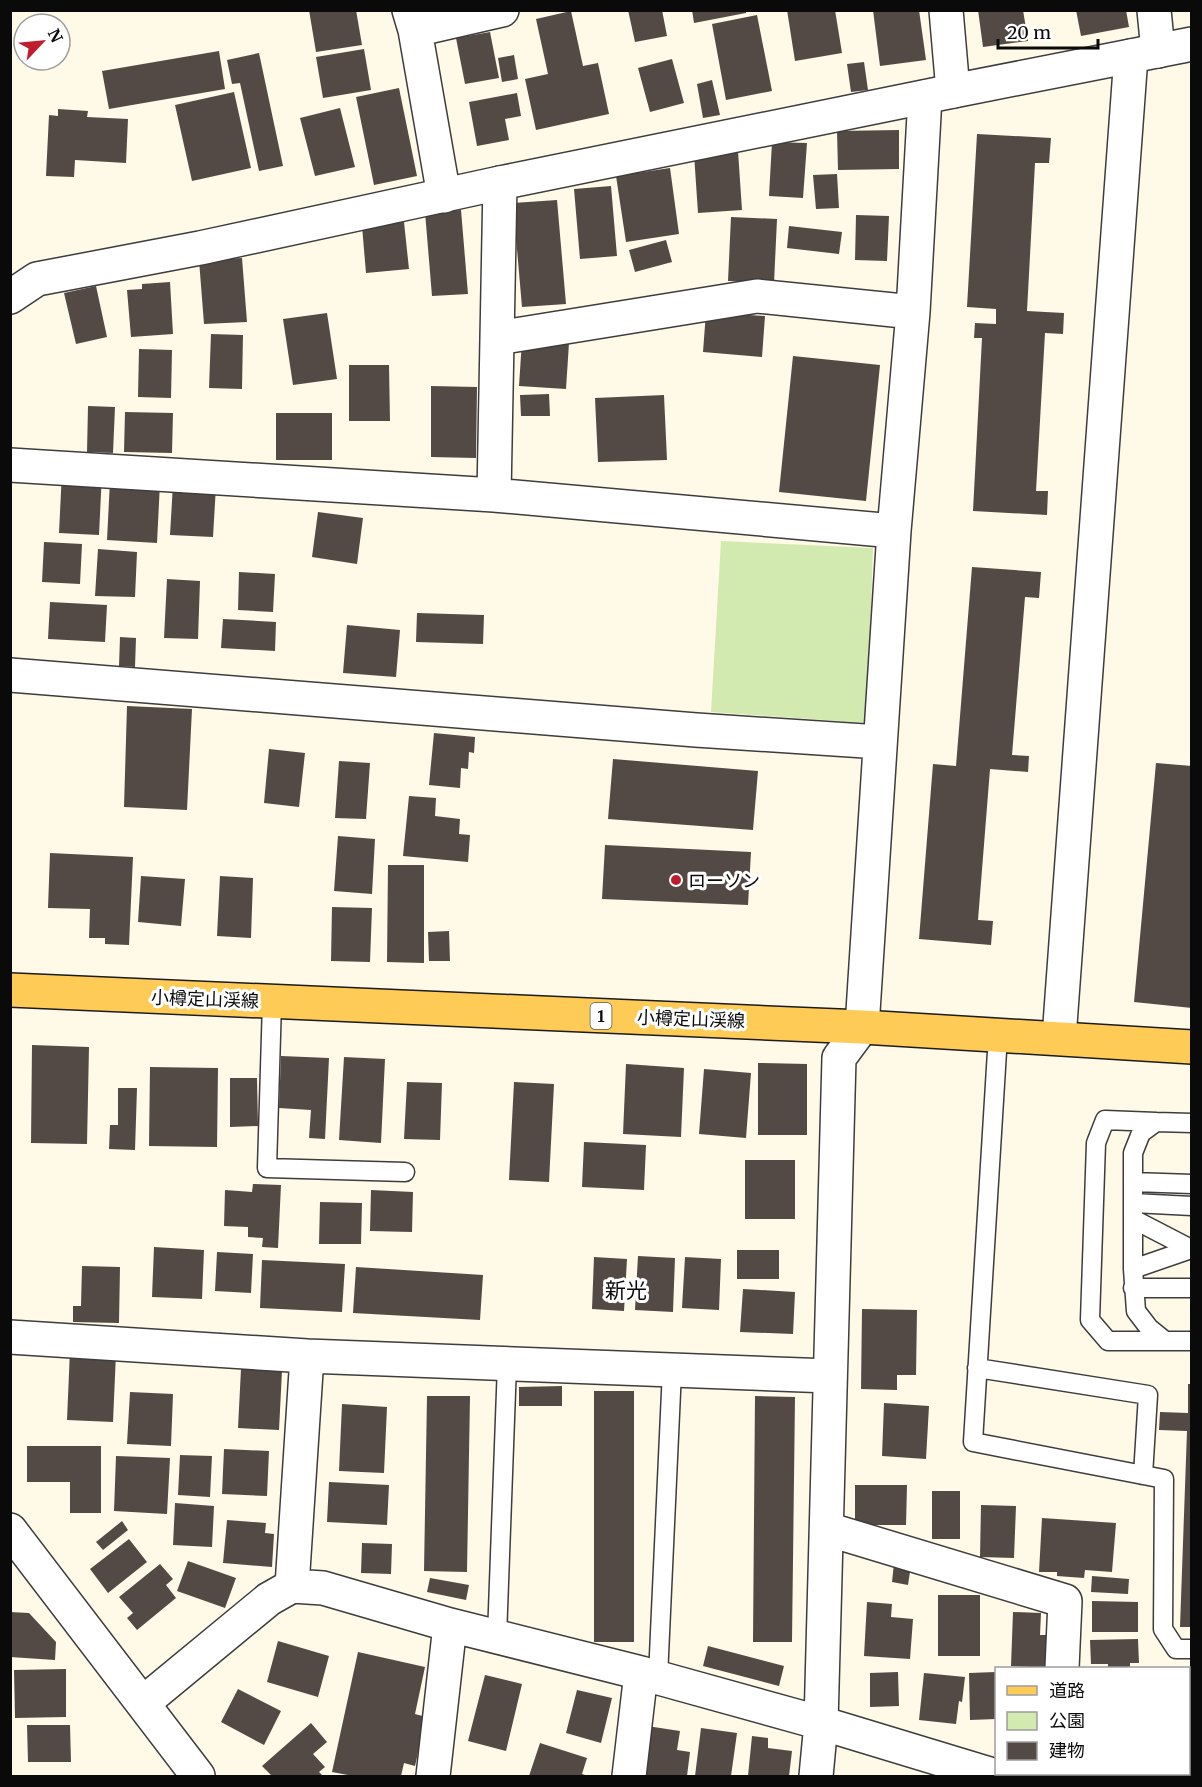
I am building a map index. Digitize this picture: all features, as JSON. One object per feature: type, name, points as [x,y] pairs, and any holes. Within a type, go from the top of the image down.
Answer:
[{"type":"main road","name":"小樽定山渓線","points":[[10,990],[862,1027],[1191,1047]]},
{"type":"street","points":[[444,196],[412,20],[502,10]]},
{"type":"street","points":[[816,1776],[821,1723],[839,1058],[862,1027],[894,531],[913,312],[939,94],[946,10]]},
{"type":"street","points":[[1059,1038],[1144,54],[1154,10]]},
{"type":"street","points":[[10,297],[37,279],[200,248],[500,183],[1191,44]]},
{"type":"street","points":[[494,495],[500,183]]},
{"type":"street","points":[[497,338],[757,296],[913,312]]},
{"type":"street","points":[[10,465],[494,495],[894,531]]},
{"type":"street","points":[[10,675],[696,730],[880,742]]},
{"type":"street","points":[[10,1337],[308,1356],[830,1376]]},
{"type":"street","points":[[292,1586],[308,1356]]},
{"type":"street","points":[[826,1529],[1065,1601],[1062,1667]]},
{"type":"street","points":[[14,1543],[143,1703],[198,1776]]},
{"type":"street","points":[[143,1703],[270,1599],[292,1586],[323,1588],[450,1625],[650,1675],[821,1723],[996,1776]]},
{"type":"street","points":[[433,1776],[450,1625]]},
{"type":"street","points":[[629,1776],[650,1675]]},
{"type":"lane","points":[[272,1002],[267,1168],[405,1172]]},
{"type":"lane","points":[[998,1035],[973,1442],[1164,1479],[1163,1629],[1176,1649],[1191,1649]]},
{"type":"lane","points":[[1191,1122],[1105,1120],[1096,1143],[1090,1320],[1108,1341],[1191,1341]]},
{"type":"lane","points":[[1156,1122],[1141,1133],[1133,1153],[1133,1288],[1136,1311],[1149,1328],[1165,1341]]},
{"type":"lane","points":[[1132,1182],[1191,1184]]},
{"type":"lane","points":[[1133,1211],[1191,1206]]},
{"type":"lane","points":[[1133,1211],[1191,1249],[1133,1269]]},
{"type":"lane","points":[[1133,1288],[1191,1288]]},
{"type":"lane","points":[[497,1637],[507,1364]]},
{"type":"lane","points":[[977,1368],[1148,1395],[1143,1475]]},
{"type":"lane","points":[[650,1675],[672,1370]]},
{"type":"green space","points":[[721,541],[873,548],[867,723],[711,712]]},
{"type":"building","points":[[309,10],[356,10],[362,45],[316,52]]},
{"type":"building","points":[[628,10],[662,10],[667,36],[635,42]]},
{"type":"building","points":[[692,10],[746,10],[746,13],[694,23]]},
{"type":"building","points":[[787,10],[835,10],[842,53],[795,61]]},
{"type":"building","points":[[873,10],[919,10],[926,60],[880,66]]},
{"type":"building","points":[[978,10],[1023,10],[1028,41],[983,47]]},
{"type":"building","points":[[1076,10],[1126,10],[1129,27],[1081,36]]},
{"type":"building","points":[[571,11],[583,66],[598,63],[609,114],[536,130],[525,79],[548,74],[536,19]]},
{"type":"building","points":[[757,15],[772,91],[726,100],[712,24]]},
{"type":"building","points":[[490,32],[499,78],[465,84],[456,38]]},
{"type":"building","points":[[364,49],[371,90],[323,98],[316,57]]},
{"type":"building","points":[[219,51],[225,89],[109,109],[102,71]]},
{"type":"building","points":[[259,53],[283,166],[259,171],[240,83],[232,84],[227,60]]},
{"type":"building","points":[[514,55],[518,79],[502,82],[498,58]]},
{"type":"building","points":[[672,59],[684,103],[650,112],[638,68]]},
{"type":"building","points":[[864,62],[868,90],[851,92],[847,64]]},
{"type":"building","points":[[712,80],[720,115],[703,118],[697,84]]},
{"type":"building","points":[[399,88],[417,176],[374,185],[356,97]]},
{"type":"building","points":[[234,92],[251,168],[192,181],[175,105]]},
{"type":"building","points":[[517,93],[521,116],[505,119],[509,140],[477,146],[469,102]]},
{"type":"building","points":[[340,108],[355,167],[315,176],[300,118]]},
{"type":"building","points":[[58,109],[88,111],[87,117],[128,119],[126,163],[75,160],[74,177],[46,176],[49,115],[58,116]]},
{"type":"building","points":[[899,130],[899,169],[838,170],[837,131]]},
{"type":"building","points":[[977,134],[1051,138],[1049,163],[1035,163],[1027,311],[1064,313],[1063,334],[1045,333],[1036,491],[1048,491],[1047,515],[973,511],[982,338],[974,338],[975,323],[996,324],[996,309],[967,307]]},
{"type":"building","points":[[772,142],[807,143],[803,198],[769,196]]},
{"type":"building","points":[[738,151],[742,210],[698,213],[694,154]]},
{"type":"building","points":[[670,168],[679,234],[626,242],[616,176]]},
{"type":"building","points":[[837,174],[839,208],[816,209],[813,175]]},
{"type":"building","points":[[611,186],[617,256],[580,259],[574,189]]},
{"type":"building","points":[[557,200],[566,304],[522,307],[513,203]]},
{"type":"building","points":[[461,210],[468,294],[432,296],[425,212]]},
{"type":"building","points":[[856,215],[889,216],[887,261],[855,260]]},
{"type":"building","points":[[731,217],[777,219],[774,283],[728,281]]},
{"type":"building","points":[[404,222],[409,269],[366,273],[362,226]]},
{"type":"building","points":[[789,226],[842,232],[839,254],[787,248]]},
{"type":"building","points":[[666,240],[672,262],[635,272],[629,250]]},
{"type":"building","points":[[242,258],[247,322],[204,324],[199,260]]},
{"type":"building","points":[[170,282],[173,334],[131,337],[127,290],[142,289],[142,284]]},
{"type":"building","points":[[96,286],[107,337],[76,344],[64,293]]},
{"type":"building","points":[[706,312],[765,316],[762,357],[703,352]]},
{"type":"building","points":[[327,313],[337,379],[293,385],[283,319]]},
{"type":"building","points":[[211,334],[243,335],[242,389],[209,388]]},
{"type":"building","points":[[522,340],[569,343],[566,389],[519,386]]},
{"type":"building","points":[[139,349],[172,350],[171,398],[138,397]]},
{"type":"building","points":[[793,356],[880,365],[866,501],[779,492]]},
{"type":"building","points":[[349,365],[389,365],[390,421],[349,421]]},
{"type":"building","points":[[431,386],[477,387],[476,458],[431,457]]},
{"type":"building","points":[[549,394],[550,416],[521,416],[520,395]]},
{"type":"building","points":[[664,395],[667,460],[598,462],[595,398]]},
{"type":"building","points":[[88,406],[115,407],[113,453],[87,452]]},
{"type":"building","points":[[125,412],[173,413],[172,453],[124,452]]},
{"type":"building","points":[[276,413],[332,413],[332,460],[276,460]]},
{"type":"building","points":[[62,471],[102,473],[99,535],[59,533]]},
{"type":"building","points":[[110,481],[160,483],[157,543],[107,540]]},
{"type":"building","points":[[173,484],[216,486],[213,537],[170,535]]},
{"type":"building","points":[[318,512],[363,518],[357,564],[312,557]]},
{"type":"building","points":[[44,542],[82,544],[80,584],[42,582]]},
{"type":"building","points":[[98,549],[137,552],[135,597],[95,596]]},
{"type":"building","points":[[972,567],[1041,572],[1039,598],[1025,597],[1012,755],[1029,756],[1028,772],[990,769],[978,920],[993,921],[991,945],[919,939],[933,764],[956,766]]},
{"type":"building","points":[[239,572],[275,574],[273,612],[238,610]]},
{"type":"building","points":[[167,579],[200,581],[198,639],[164,638]]},
{"type":"building","points":[[50,602],[107,605],[105,642],[48,639]]},
{"type":"building","points":[[417,613],[484,615],[483,644],[416,642]]},
{"type":"building","points":[[223,619],[276,622],[275,651],[221,648]]},
{"type":"building","points":[[347,625],[400,630],[396,677],[343,673]]},
{"type":"building","points":[[120,637],[136,638],[135,667],[119,666]]},
{"type":"building","points":[[127,706],[192,709],[187,810],[124,807]]},
{"type":"building","points":[[434,733],[475,737],[474,753],[469,752],[468,769],[461,768],[460,788],[429,785]]},
{"type":"building","points":[[269,749],[305,753],[299,807],[264,803]]},
{"type":"building","points":[[613,759],[758,771],[753,830],[608,819]]},
{"type":"building","points":[[339,761],[370,763],[366,819],[335,818]]},
{"type":"building","points":[[1156,763],[1192,766],[1192,1008],[1134,1002]]},
{"type":"building","points":[[409,796],[436,798],[435,816],[460,819],[459,834],[470,835],[468,862],[403,856]]},
{"type":"building","points":[[338,836],[375,839],[372,894],[334,891]]},
{"type":"building","points":[[605,845],[751,852],[748,905],[602,899]]},
{"type":"building","points":[[50,853],[133,857],[129,945],[105,944],[105,938],[89,938],[90,909],[48,908]]},
{"type":"building","points":[[388,865],[424,865],[424,963],[387,962]]},
{"type":"building","points":[[141,876],[185,879],[181,926],[138,922]]},
{"type":"building","points":[[220,876],[253,878],[251,938],[217,936]]},
{"type":"building","points":[[332,907],[372,908],[370,962],[331,961]]},
{"type":"building","points":[[449,931],[450,961],[429,961],[428,932]]},
{"type":"building","points":[[32,1045],[89,1047],[87,1144],[31,1143]]},
{"type":"building","points":[[281,1056],[329,1058],[325,1139],[309,1138],[311,1110],[279,1108]]},
{"type":"building","points":[[344,1057],[385,1059],[381,1143],[339,1140]]},
{"type":"building","points":[[758,1063],[807,1064],[807,1135],[758,1135]]},
{"type":"building","points":[[626,1064],[684,1068],[681,1137],[623,1134]]},
{"type":"building","points":[[150,1067],[218,1068],[217,1147],[149,1146]]},
{"type":"building","points":[[704,1069],[751,1073],[746,1138],[699,1134]]},
{"type":"building","points":[[230,1078],[257,1078],[258,1126],[230,1127]]},
{"type":"building","points":[[407,1082],[442,1083],[440,1140],[404,1139]]},
{"type":"building","points":[[514,1082],[554,1084],[549,1182],[509,1180]]},
{"type":"building","points":[[118,1088],[137,1088],[135,1150],[109,1149],[110,1125],[118,1125]]},
{"type":"building","points":[[584,1142],[646,1145],[644,1190],[582,1187]]},
{"type":"building","points":[[745,1160],[795,1160],[795,1219],[745,1219]]},
{"type":"building","points":[[253,1184],[281,1185],[278,1248],[262,1247],[263,1238],[248,1237],[248,1227],[224,1226],[225,1190],[252,1192]]},
{"type":"building","points":[[371,1190],[413,1192],[412,1232],[370,1231]]},
{"type":"building","points":[[320,1202],[362,1203],[361,1244],[319,1244]]},
{"type":"building","points":[[154,1247],[204,1250],[202,1299],[152,1297]]},
{"type":"building","points":[[737,1250],[779,1250],[779,1279],[737,1279]]},
{"type":"building","points":[[217,1252],[253,1254],[251,1293],[215,1291]]},
{"type":"building","points":[[638,1256],[675,1258],[673,1312],[635,1310]]},
{"type":"building","points":[[594,1257],[627,1259],[624,1311],[592,1309]]},
{"type":"building","points":[[685,1257],[721,1259],[719,1310],[682,1308]]},
{"type":"building","points":[[262,1260],[345,1264],[342,1312],[260,1308]]},
{"type":"building","points":[[82,1266],[120,1267],[119,1323],[73,1322],[73,1306],[81,1306]]},
{"type":"building","points":[[356,1267],[483,1275],[480,1320],[353,1313]]},
{"type":"building","points":[[743,1289],[795,1292],[793,1334],[740,1332]]},
{"type":"building","points":[[862,1309],[917,1310],[916,1375],[897,1375],[897,1390],[861,1389]]},
{"type":"building","points":[[70,1350],[116,1353],[113,1422],[67,1420]]},
{"type":"building","points":[[241,1369],[282,1371],[279,1430],[238,1428]]},
{"type":"building","points":[[1188,1384],[1192,1384],[1192,1627],[1180,1627],[1187,1431],[1159,1430],[1160,1412],[1188,1413]]},
{"type":"building","points":[[562,1386],[562,1406],[519,1406],[519,1387]]},
{"type":"building","points":[[594,1391],[634,1391],[634,1642],[594,1642]]},
{"type":"building","points":[[130,1392],[173,1394],[171,1446],[127,1444]]},
{"type":"building","points":[[427,1396],[470,1396],[467,1572],[424,1571]]},
{"type":"building","points":[[755,1396],[795,1397],[792,1642],[753,1642]]},
{"type":"building","points":[[884,1403],[929,1406],[926,1459],[882,1456]]},
{"type":"building","points":[[342,1404],[387,1407],[384,1473],[339,1471]]},
{"type":"building","points":[[27,1446],[101,1446],[101,1513],[70,1513],[70,1482],[27,1482]]},
{"type":"building","points":[[224,1449],[269,1451],[267,1496],[222,1494]]},
{"type":"building","points":[[180,1455],[212,1456],[210,1497],[178,1495]]},
{"type":"building","points":[[116,1456],[170,1458],[167,1514],[114,1511]]},
{"type":"building","points":[[329,1482],[389,1485],[387,1525],[327,1522]]},
{"type":"building","points":[[855,1485],[907,1485],[906,1525],[855,1525]]},
{"type":"building","points":[[932,1491],[960,1491],[960,1539],[932,1539]]},
{"type":"building","points":[[175,1503],[214,1506],[212,1547],[173,1545]]},
{"type":"building","points":[[981,1505],[1016,1506],[1014,1558],[980,1557]]},
{"type":"building","points":[[1042,1518],[1116,1523],[1112,1572],[1085,1570],[1084,1578],[1057,1576],[1057,1572],[1039,1572]]},
{"type":"building","points":[[227,1520],[266,1523],[265,1533],[274,1534],[272,1567],[223,1563]]},
{"type":"building","points":[[122,1521],[128,1530],[103,1550],[96,1542]]},
{"type":"building","points":[[129,1539],[147,1562],[108,1593],[90,1569]]},
{"type":"building","points":[[362,1543],[392,1544],[391,1574],[361,1573]]},
{"type":"building","points":[[188,1561],[236,1578],[225,1608],[177,1591]]},
{"type":"building","points":[[894,1563],[911,1565],[908,1585],[892,1582]]},
{"type":"building","points":[[160,1564],[173,1579],[166,1585],[176,1598],[137,1630],[127,1618],[133,1613],[119,1597]]},
{"type":"building","points":[[1092,1576],[1129,1579],[1128,1594],[1091,1592]]},
{"type":"building","points":[[430,1578],[469,1585],[466,1600],[427,1592]]},
{"type":"building","points":[[938,1595],[980,1595],[980,1656],[938,1656]]},
{"type":"building","points":[[1092,1601],[1138,1602],[1138,1632],[1092,1632]]},
{"type":"building","points":[[867,1602],[892,1604],[891,1617],[913,1619],[910,1659],[864,1656]]},
{"type":"building","points":[[10,1612],[29,1613],[56,1642],[55,1660],[10,1657]]},
{"type":"building","points":[[1013,1612],[1041,1613],[1040,1635],[1049,1635],[1048,1667],[1011,1666]]},
{"type":"building","points":[[1138,1639],[1139,1663],[1130,1663],[1130,1667],[1091,1664],[1090,1640]]},
{"type":"building","points":[[278,1641],[329,1656],[318,1697],[267,1682]]},
{"type":"building","points":[[708,1646],[784,1666],[779,1686],[703,1666]]},
{"type":"building","points":[[358,1652],[425,1667],[415,1714],[426,1717],[415,1766],[404,1763],[401,1776],[353,1776],[332,1772]]},
{"type":"building","points":[[66,1669],[66,1717],[15,1718],[14,1670]]},
{"type":"building","points":[[898,1672],[899,1706],[870,1707],[870,1673]]},
{"type":"building","points":[[995,1672],[995,1719],[970,1720],[969,1673]]},
{"type":"building","points":[[924,1673],[965,1677],[956,1724],[919,1720]]},
{"type":"building","points":[[485,1675],[522,1684],[506,1751],[468,1741]]},
{"type":"building","points":[[238,1689],[281,1711],[264,1745],[221,1722]]},
{"type":"building","points":[[577,1690],[612,1698],[601,1743],[566,1733]]},
{"type":"building","points":[[311,1723],[327,1742],[313,1754],[325,1767],[319,1772],[323,1776],[272,1776],[262,1766]]},
{"type":"building","points":[[27,1725],[70,1725],[71,1762],[28,1762]]},
{"type":"building","points":[[647,1726],[680,1731],[677,1750],[690,1752],[687,1776],[640,1776]]},
{"type":"building","points":[[701,1728],[737,1733],[731,1776],[695,1776]]},
{"type":"building","points":[[1190,1734],[1192,1734],[1192,1776],[1179,1776],[1190,1775]]},
{"type":"building","points":[[752,1736],[768,1738],[768,1748],[792,1751],[789,1776],[748,1776]]},
{"type":"building","points":[[540,1743],[587,1758],[582,1774],[588,1776],[529,1776]]},
{"type":"building","points":[[1109,1775],[1139,1775],[1139,1776]]},
{"type":"place","name":"ローソン","points":[[676,880]]},
{"type":"district","name":"新光","points":[[626,1290]]}]
